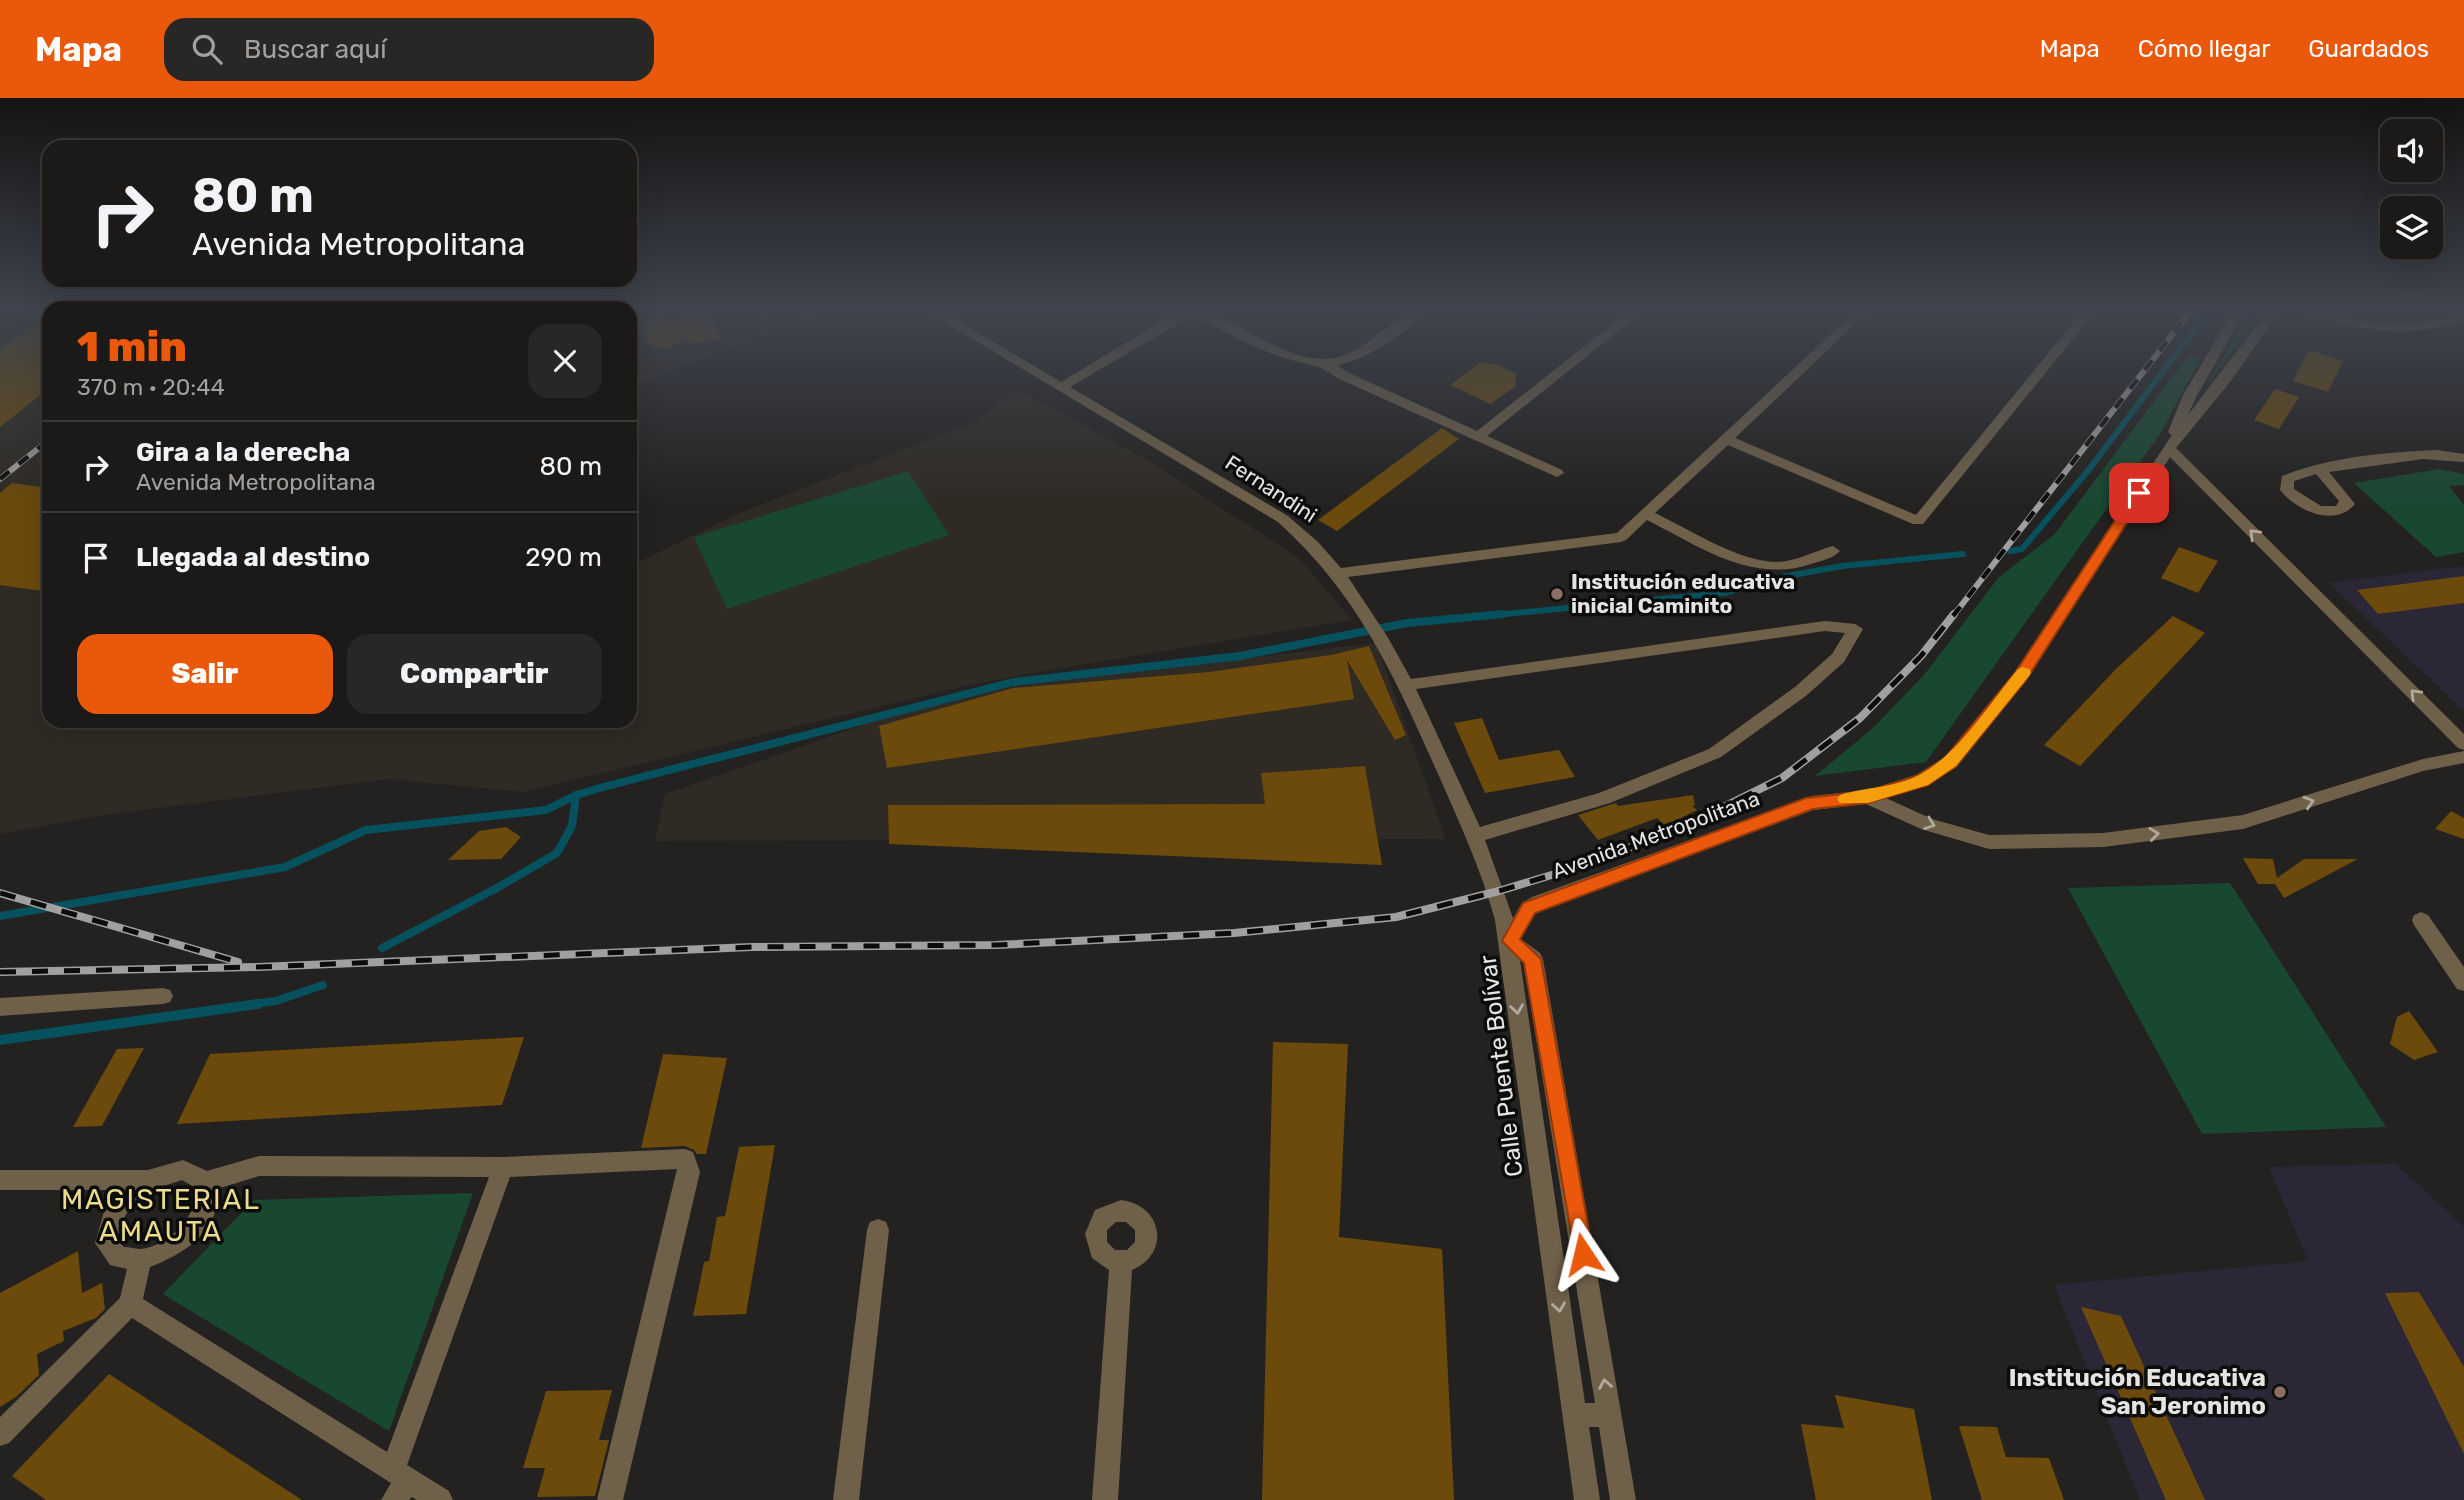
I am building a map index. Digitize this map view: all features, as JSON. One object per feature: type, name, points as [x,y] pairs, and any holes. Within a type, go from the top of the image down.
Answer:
[{"type":"street","name":"Fernandini","points":[[1038,373],[1283,519],[1321,552],[1371,620],[1406,685],[1499,891],[1510,941]]},
{"type":"street","points":[[1061,387],[1084,373]]},
{"type":"street","points":[[1340,373],[1557,473]]},
{"type":"street","points":[[1479,436],[1558,373]]},
{"type":"street","points":[[1337,573],[1621,537],[1795,373]]},
{"type":"street","points":[[1724,438],[1918,521],[2039,373]]},
{"type":"street","name":"Avenida Metropolitana","points":[[2169,449],[2190,395],[2203,373]]},
{"type":"street","name":"Avenida Metropolitana","points":[[1510,941],[1529,908],[1539,902],[1812,803],[1868,797],[1922,780],[1951,762],[2020,677],[2169,449],[2229,373]]},
{"type":"street","points":[[2169,449],[2464,744]]},
{"type":"street","points":[[2321,470],[2437,454],[2464,458]]},
{"type":"street","points":[[1646,514],[1740,558],[1774,567],[1803,563],[1833,551]]},
{"type":"street","points":[[1406,685],[1825,626],[1856,629],[1838,658],[1801,691],[1715,753],[1604,798],[1474,836]]},
{"type":"street","points":[[1868,797],[1927,824],[1989,842],[2103,840],[2244,822],[2423,765],[2464,757]]},
{"type":"street","points":[[2421,920],[2464,983]]},
{"type":"street","name":"Calle Puente Bolívar","points":[[1510,941],[1513,982],[1587,1500]]},
{"type":"street","name":"Calle Puente Bolívar","points":[[1510,941],[1533,959],[1623,1500]]},
{"type":"street","points":[[0,1007],[163,996]]},
{"type":"street","points":[[0,1180],[148,1180],[183,1171],[206,1182],[258,1166],[503,1167],[685,1160],[689,1172],[610,1500]]},
{"type":"street","points":[[394,1500],[503,1167]]},
{"type":"street","points":[[148,1180],[124,1198],[108,1221],[106,1242],[118,1257],[141,1259],[170,1249],[195,1228],[208,1203],[206,1182]]},
{"type":"street","points":[[846,1500],[877,1230]]},
{"type":"street","points":[[0,1434],[131,1304],[141,1259]]},
{"type":"street","points":[[1105,1500],[1121,1262]]},
{"type":"street","points":[[131,1304],[440,1500]]},
{"type":"street","points":[[1574,1414],[1610,1416]]},
{"type":"shaded area","points":[[0,373],[42,373],[42,728],[637,728],[637,563],[749,509],[975,422],[1017,389],[1154,464],[1300,559],[1352,620],[956,688],[524,792],[389,779],[97,816],[0,834]]},
{"type":"shaded area","points":[[637,373],[665,373],[637,384]]},
{"type":"shaded area","points":[[2464,566],[2464,711],[2329,583]]},
{"type":"shaded area","points":[[1376,643],[1446,839],[655,841],[665,794],[883,718],[1013,686]]},
{"type":"shaded area","name":"Institución Educativa San Jeronimo","points":[[2396,1164],[2464,1227],[2464,1500],[2140,1500],[2054,1285],[2308,1261],[2269,1167]]},
{"type":"green space","points":[[2175,373],[2193,373],[2160,434],[1926,762],[1815,776],[1872,729],[1924,675],[1999,577],[2055,534]]},
{"type":"green space","points":[[2440,469],[2464,474],[2464,485],[2449,486],[2464,505],[2464,552],[2436,557],[2354,483]]},
{"type":"green space","points":[[908,471],[949,535],[727,609],[694,537]]},
{"type":"green space","points":[[2230,883],[2386,1127],[2202,1134],[2068,888]]},
{"type":"green space","points":[[473,1193],[389,1431],[163,1294],[254,1200]]},
{"type":"building","points":[[0,373],[42,373],[42,394],[0,427]]},
{"type":"building","points":[[1466,373],[1516,374],[1515,387],[1490,404],[1450,385]]},
{"type":"building","points":[[2297,373],[2337,373],[2328,392],[2293,381]]},
{"type":"building","points":[[2275,389],[2299,397],[2279,429],[2254,420]]},
{"type":"building","points":[[1442,428],[1459,439],[1337,531],[1318,520]]},
{"type":"building","points":[[12,483],[42,487],[42,591],[0,585],[0,493]]},
{"type":"building","points":[[2179,547],[2218,561],[2198,593],[2161,578]]},
{"type":"building","points":[[2464,576],[2464,603],[2378,614],[2357,590]]},
{"type":"building","points":[[2173,616],[2205,633],[2080,766],[2044,745],[2116,669]]},
{"type":"building","points":[[1369,646],[1406,735],[1395,740],[1347,660],[1354,699],[887,768],[879,726],[1013,688],[1209,672],[1331,655]]},
{"type":"building","points":[[1482,718],[1499,760],[1559,750],[1575,777],[1485,793],[1454,723]]},
{"type":"building","points":[[1365,766],[1382,865],[889,844],[888,805],[1265,804],[1261,773]]},
{"type":"building","points":[[1693,795],[1695,805],[1692,806],[1697,810],[1665,826],[1657,818],[1598,840],[1578,815],[1616,803],[1618,806]]},
{"type":"building","points":[[2451,811],[2464,818],[2464,839],[2435,829]]},
{"type":"building","points":[[506,827],[521,837],[501,859],[448,860],[479,831]]},
{"type":"building","points":[[2243,858],[2273,859],[2277,878],[2304,859],[2358,859],[2284,898],[2275,884],[2258,884]]},
{"type":"building","points":[[2409,1011],[2438,1052],[2414,1060],[2390,1044],[2397,1017]]},
{"type":"building","points":[[524,1037],[502,1105],[177,1124],[210,1054]]},
{"type":"building","points":[[1273,1042],[1348,1044],[1339,1237],[1442,1249],[1454,1500],[1262,1500]]},
{"type":"building","points":[[144,1048],[102,1126],[73,1127],[117,1049]]},
{"type":"building","points":[[663,1054],[727,1058],[706,1154],[697,1154],[685,1146],[641,1148]]},
{"type":"building","points":[[775,1145],[746,1314],[693,1316],[704,1262],[709,1261],[717,1217],[725,1216],[739,1147]]},
{"type":"building","points":[[78,1251],[82,1293],[102,1283],[105,1309],[96,1318],[63,1331],[64,1341],[37,1354],[39,1375],[16,1397],[0,1407],[0,1293]]},
{"type":"building","points":[[2419,1292],[2464,1367],[2464,1454],[2385,1293]]},
{"type":"building","points":[[2081,1307],[2121,1316],[2205,1500],[2166,1500]]},
{"type":"building","points":[[109,1374],[302,1500],[46,1500],[12,1476]]},
{"type":"building","points":[[612,1390],[599,1440],[609,1440],[595,1496],[537,1497],[545,1468],[523,1468],[546,1391]]},
{"type":"building","points":[[1835,1395],[1914,1409],[1932,1500],[1816,1500],[1801,1424],[1844,1428]]},
{"type":"building","points":[[1959,1426],[1997,1427],[2006,1457],[2049,1458],[2064,1500],[1982,1500]]},
{"type":"waterway","points":[[2010,551],[2022,549],[2087,472],[2162,373]]},
{"type":"waterway","points":[[1485,616],[1724,593],[1782,577],[1842,566],[1963,554]]},
{"type":"waterway","points":[[576,795],[1013,682],[1240,656],[1407,623],[1503,614]]},
{"type":"waterway","points":[[0,916],[285,867],[366,830],[546,810],[576,795]]},
{"type":"waterway","points":[[382,948],[497,888],[557,853],[572,826],[576,795]]},
{"type":"waterway","points":[[245,1005],[276,1001],[323,985]]},
{"type":"waterway","points":[[0,1040],[258,1004]]},
{"type":"railway","points":[[1953,616],[2142,373]]},
{"type":"railway","points":[[0,479],[42,446]]},
{"type":"railway","points":[[0,972],[258,967],[752,947],[996,945],[1234,933],[1396,917],[1499,891],[1578,867],[1681,828],[1782,778],[1860,718],[1921,656],[1954,614]]},
{"type":"railway","points":[[0,893],[238,962]]},
{"type":"slow traffic","points":[[1845,799],[1868,797],[1922,780],[1951,762],[2023,672]]},
{"type":"place","name":"Institución educativa inicial Caminito","points":[[1557,594]]},
{"type":"place","name":"Institución Educativa San Jeronimo","points":[[2280,1392]]},
{"type":"district","name":"MAGISTERIAL AMAUTA","points":[[161,1215]]},
{"type":"route","points":[[1583,1254],[1533,959],[1510,941],[1529,908],[1698,843],[1812,803],[1868,797],[1922,780],[1951,762],[2020,677],[2139,493]]}]
